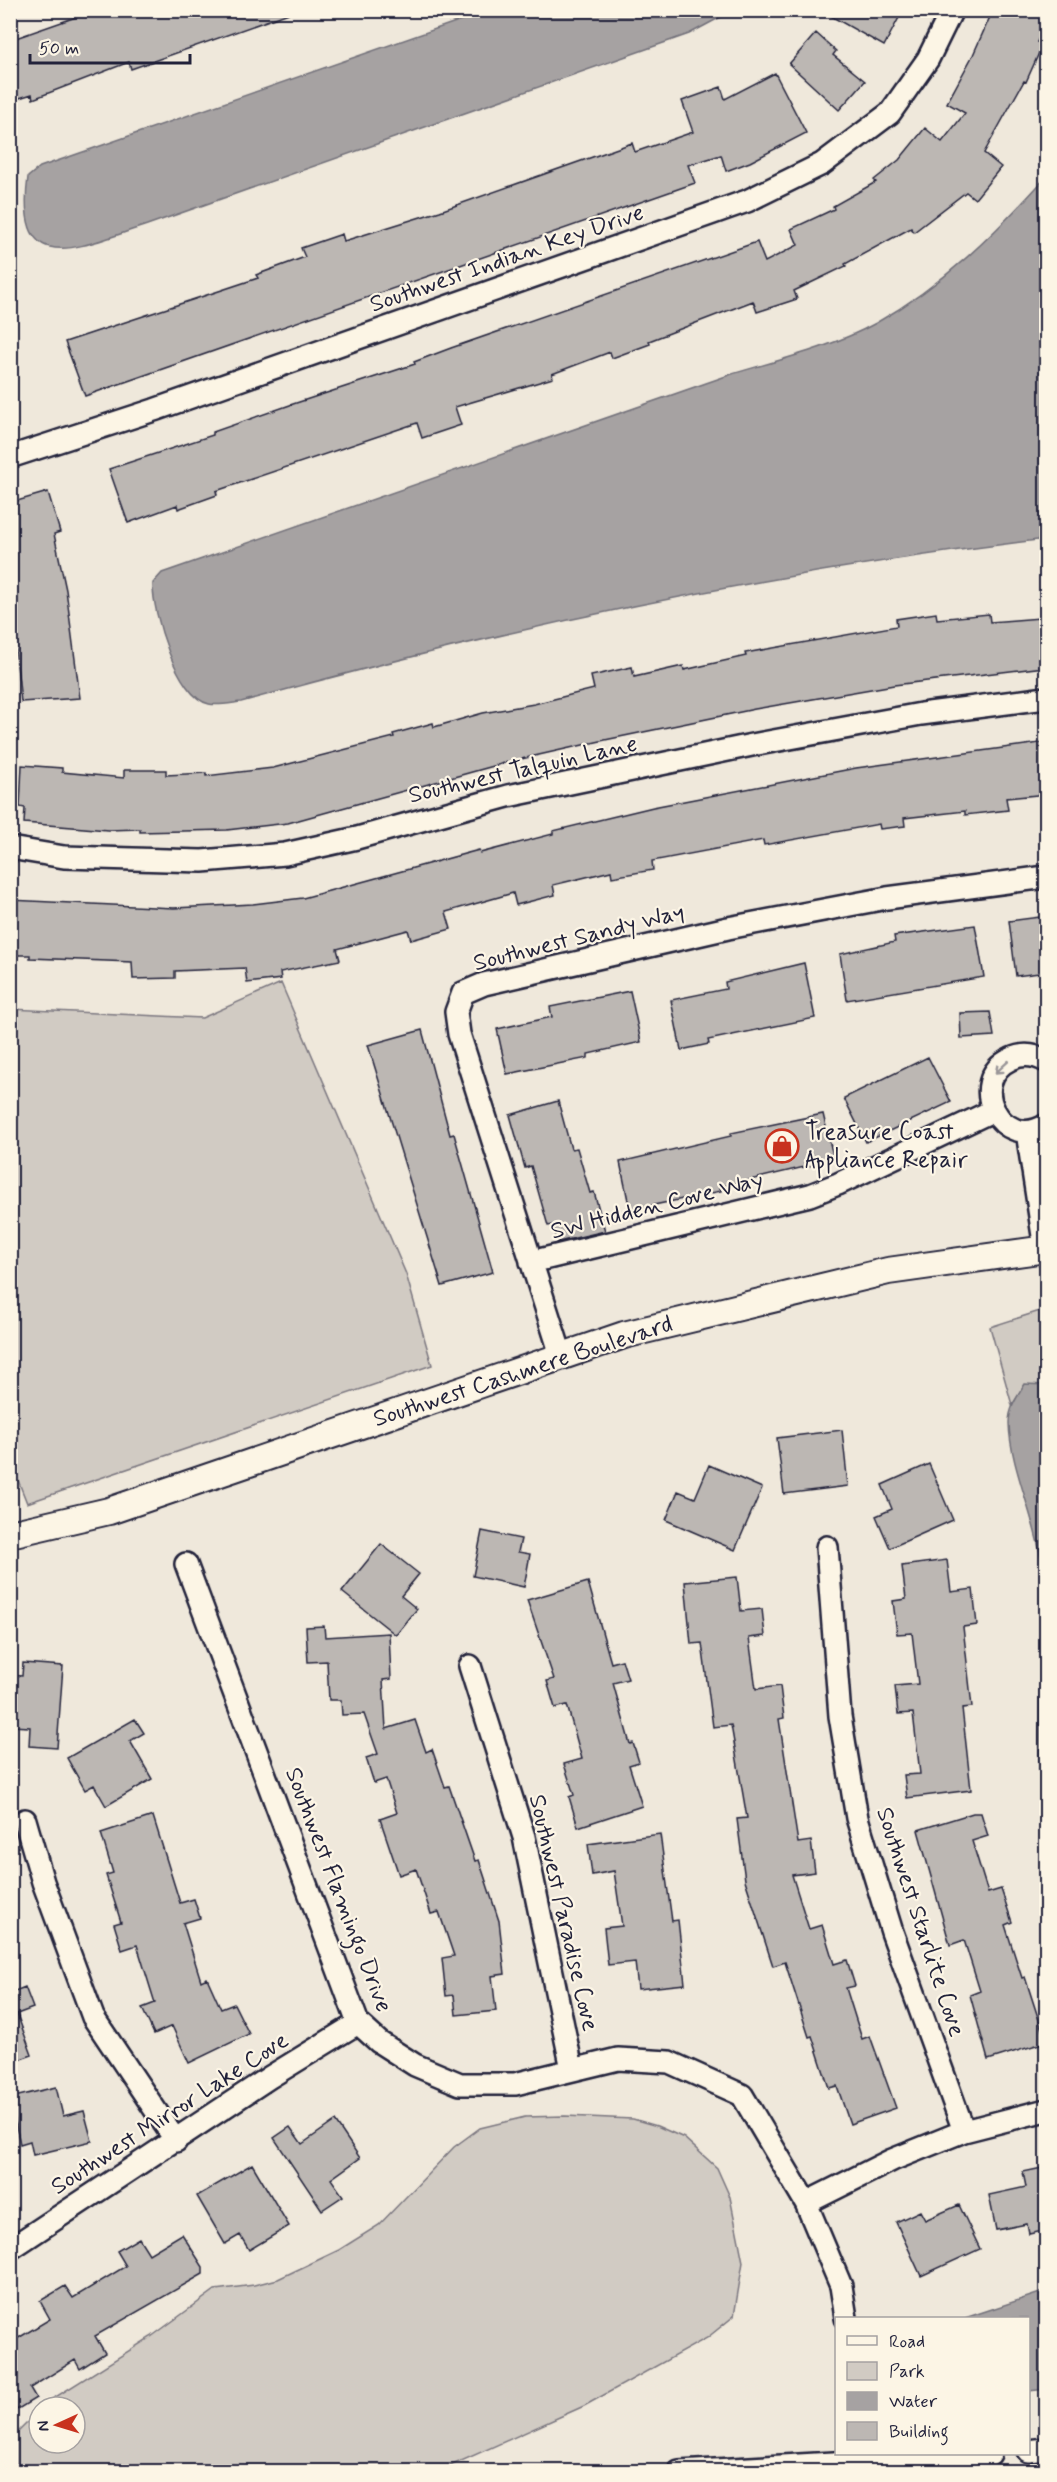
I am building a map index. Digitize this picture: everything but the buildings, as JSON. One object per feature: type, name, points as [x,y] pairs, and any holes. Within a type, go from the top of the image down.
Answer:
[{"type":"street","name":"Southwest Indian Key Drive","points":[[10,457],[165,406],[747,201],[822,164],[890,113],[928,59],[952,10]]},
{"type":"street","name":"Southwest Talquin Lane","points":[[10,848],[64,857],[190,861],[285,854],[357,838],[508,796],[752,745],[921,714],[1047,698]]},
{"type":"street","name":"Southwest Sandy Way","points":[[561,1355],[459,1034],[456,1012],[463,993],[484,984],[739,926],[886,898],[1047,877]]},
{"type":"street","points":[[1046,1249],[1037,1128],[1015,1130],[1003,1124],[992,1111],[988,1096],[990,1081],[1004,1062],[1025,1055],[1047,1061]]},
{"type":"street","name":"SW Hidden Cove Way","points":[[531,1262],[810,1195],[838,1185],[992,1111]]},
{"type":"street","name":"Southwest Cashmere Boulevard","points":[[10,1534],[109,1511],[624,1335],[888,1271],[1046,1249]]},
{"type":"street","name":"Southwest Starlite Cove","points":[[826,1546],[840,1716],[857,1818],[892,1932],[964,2131]]},
{"type":"street","name":"Southwest Flamingo Drive","points":[[186,1564],[358,2023],[379,2042],[415,2065],[460,2084],[515,2084],[618,2059],[669,2062],[742,2095],[806,2203],[841,2286],[846,2317]]},
{"type":"street","name":"Southwest Paradise Cove","points":[[470,1666],[524,1837],[572,2069]]},
{"type":"street","points":[[25,1820],[43,1882],[93,2018],[176,2141]]},
{"type":"street","name":"Southwest Mirror Lake Cove","points":[[10,2249],[270,2077],[358,2023]]},
{"type":"street","points":[[806,2203],[892,2160],[964,2131],[1047,2110]]},
{"type":"street","points":[[1030,2451],[1047,2450]]},
{"type":"street","points":[[679,2472],[974,2455]]},
{"type":"green space","points":[[281,983],[406,1274],[432,1365],[27,1503],[10,1460],[11,1009],[202,1018]]},
{"type":"green space","points":[[1046,1309],[1046,1385],[1025,1385],[1012,1405],[990,1327]]},
{"type":"green space","points":[[525,2117],[633,2119],[657,2126],[684,2138],[717,2168],[730,2197],[743,2262],[734,2316],[707,2338],[584,2406],[439,2471],[11,2471],[11,2439],[27,2423],[27,2455],[87,2455],[87,2395],[59,2395],[151,2337],[215,2290],[278,2279],[339,2250],[379,2225],[454,2147],[480,2128]]},
{"type":"water","points":[[490,10],[732,11],[689,34],[99,241],[78,247],[58,248],[43,244],[32,232],[26,210],[28,177],[40,167]]},
{"type":"water","points":[[1046,177],[1046,539],[843,568],[641,605],[440,650],[241,702],[209,704],[197,698],[177,670],[162,632],[154,596],[153,583],[162,573],[729,375],[785,359],[859,332],[900,308],[946,275],[1007,219]]},
{"type":"water","points":[[1025,1384],[1046,1385],[1046,1811],[1039,1774],[1041,1559],[1013,1456],[1009,1423],[1012,1407]]},
{"type":"water","points":[[1046,2291],[1046,2389],[1030,2391],[1030,2317],[968,2317]]},
{"type":"place","name":"Treasure Coast Appliance Repair","points":[[782,1146]]}]
